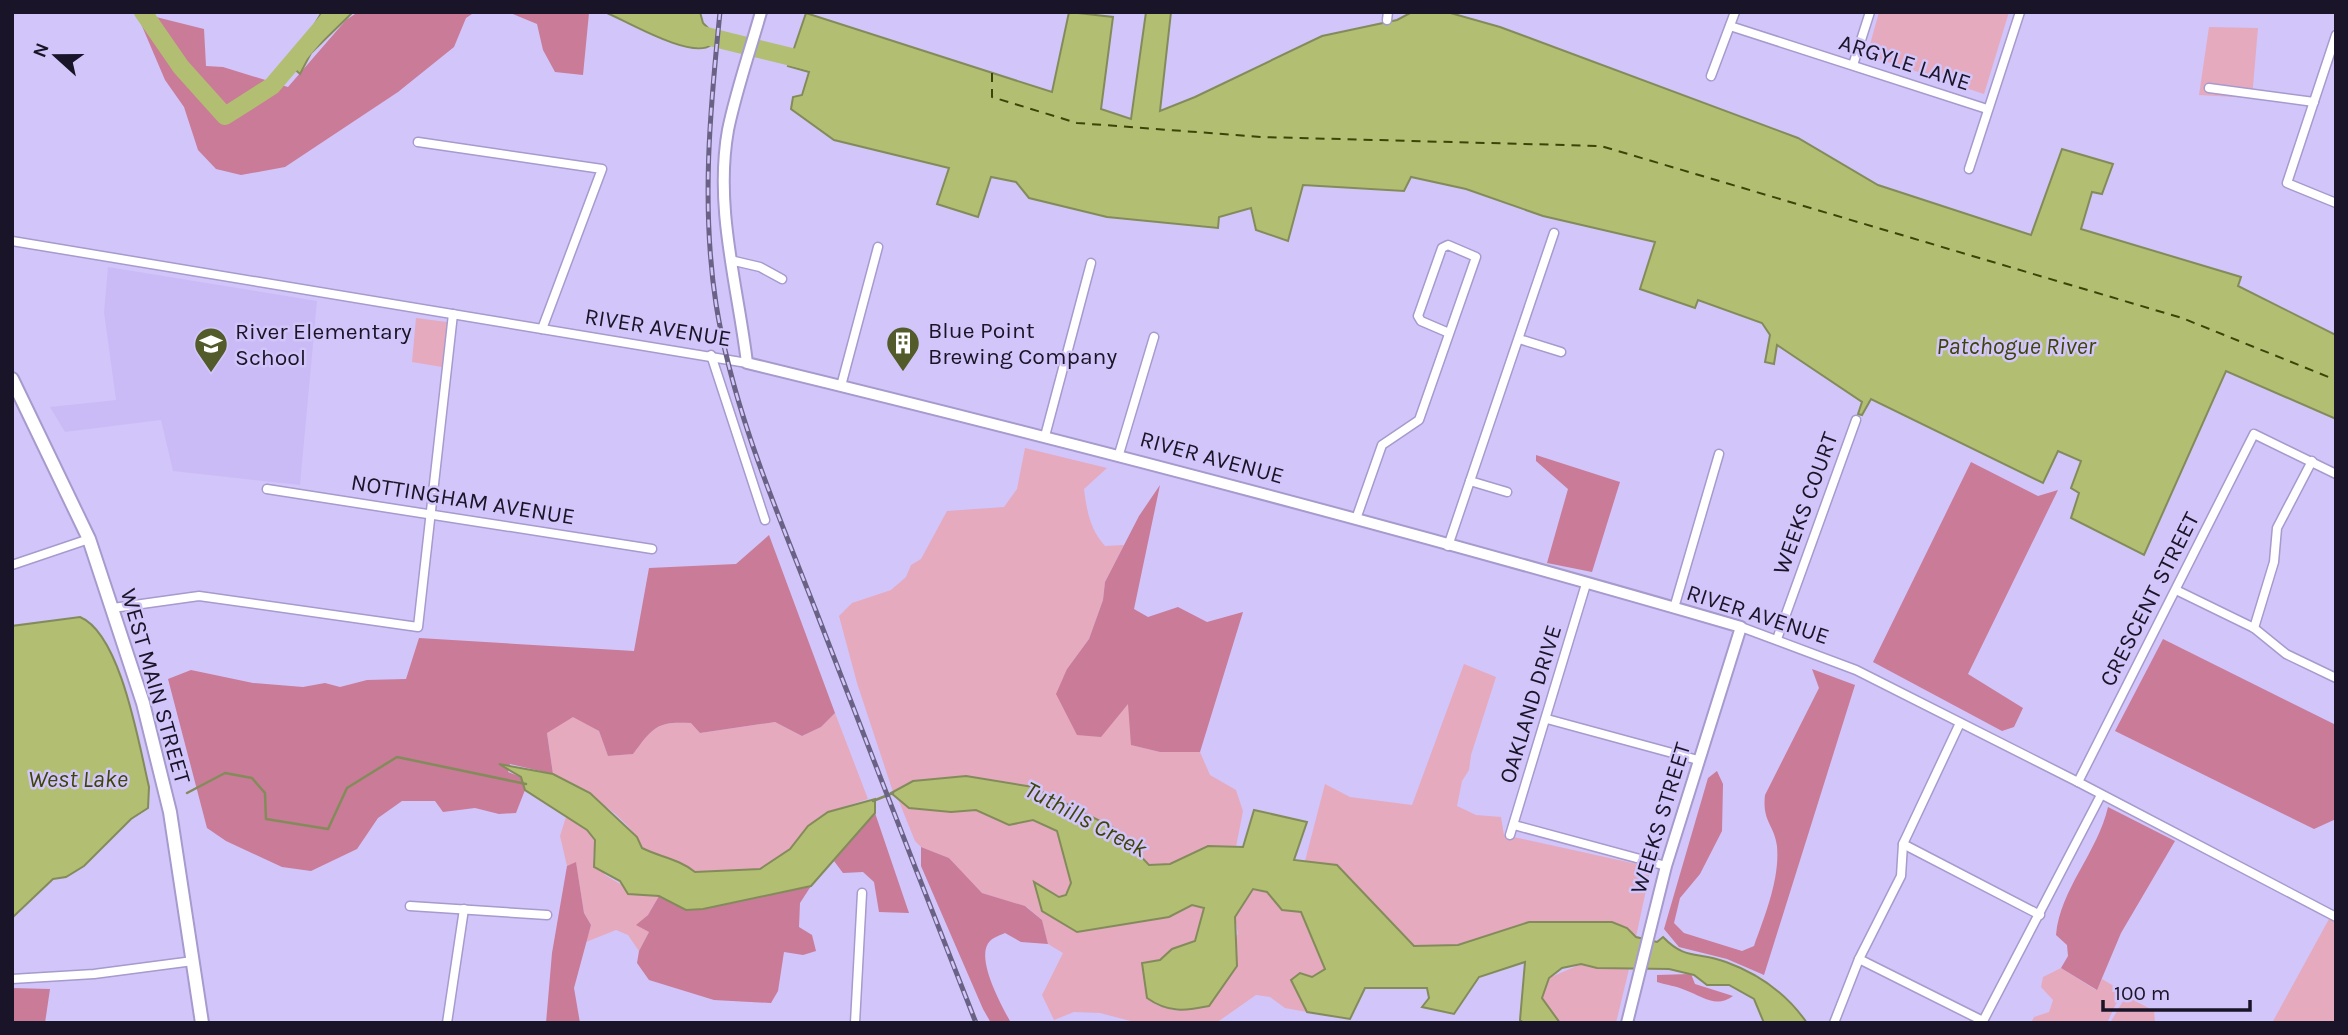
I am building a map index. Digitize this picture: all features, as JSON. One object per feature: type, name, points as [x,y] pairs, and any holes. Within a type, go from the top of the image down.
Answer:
[{"type":"main road","points":[[747,363],[730,260],[724,190],[728,132],[761,12]]},
{"type":"main road","name":"RIVER AVENUE","points":[[747,363],[1119,454],[1741,627]]},
{"type":"main road","name":"WEST MAIN STREET","points":[[12,379],[89,539],[143,703],[164,786],[202,1023]]},
{"type":"main road","name":"WEEKS STREET","points":[[1627,1023],[1666,866],[1741,627]]},
{"type":"street","points":[[1711,76],[1735,12]]},
{"type":"street","points":[[1853,65],[1870,12]]},
{"type":"street","points":[[1969,169],[2020,12]]},
{"type":"street","name":"ARGYLE LANE","points":[[1730,26],[1987,109]]},
{"type":"street","points":[[2336,35],[2287,183],[2336,203]]},
{"type":"street","points":[[2209,88],[2314,102]]},
{"type":"street","points":[[418,142],[602,169],[542,329]]},
{"type":"street","points":[[1448,547],[1554,233]]},
{"type":"street","name":"RIVER AVENUE","points":[[12,241],[747,363]]},
{"type":"street","points":[[1356,519],[1382,445],[1419,420],[1475,257],[1471,252],[1448,245],[1442,248],[1418,316],[1421,321],[1449,332]]},
{"type":"street","points":[[841,386],[878,247]]},
{"type":"street","points":[[730,260],[760,267],[782,279]]},
{"type":"street","points":[[1045,436],[1091,263]]},
{"type":"street","points":[[113,608],[199,596],[418,627],[453,314]]},
{"type":"street","points":[[1119,454],[1154,337]]},
{"type":"street","points":[[1519,339],[1561,352]]},
{"type":"street","points":[[711,355],[765,520]]},
{"type":"street","name":"WEEKS COURT","points":[[1777,639],[1856,420]]},
{"type":"street","name":"CRESCENT STREET","points":[[2078,782],[2254,434],[2312,461]]},
{"type":"street","points":[[1674,608],[1719,454]]},
{"type":"street","points":[[2254,628],[2274,562],[2277,528],[2312,461],[2336,474]]},
{"type":"street","points":[[1470,481],[1507,492]]},
{"type":"street","name":"NOTTINGHAM AVENUE","points":[[267,489],[652,549]]},
{"type":"street","points":[[12,565],[89,539]]},
{"type":"street","name":"OAKLAND DRIVE","points":[[1510,835],[1586,584]]},
{"type":"street","points":[[2176,590],[2254,628],[2286,654],[2336,678]]},
{"type":"street","name":"RIVER AVENUE","points":[[1741,627],[1856,670],[2336,917]]},
{"type":"street","points":[[1547,719],[1698,760]]},
{"type":"street","points":[[1834,1023],[1859,959],[1901,876],[1903,844],[1960,723]]},
{"type":"street","points":[[1859,959],[1983,1022],[2101,795]]},
{"type":"street","points":[[1514,825],[1666,866]]},
{"type":"street","points":[[1903,844],[2040,915]]},
{"type":"street","points":[[855,1023],[862,893]]},
{"type":"street","points":[[410,906],[547,915]]},
{"type":"street","points":[[447,1023],[464,909]]},
{"type":"street","points":[[12,979],[94,974],[193,961]]},
{"type":"shaded area","points":[[136,12],[204,29],[206,66],[223,67],[288,87],[346,20],[358,12],[475,12],[466,18],[454,47],[398,92],[285,167],[241,175],[216,169],[198,150],[184,107],[165,80]]},
{"type":"shaded area","points":[[508,12],[589,13],[583,75],[555,72],[543,50],[537,24]]},
{"type":"shaded area","points":[[1879,12],[2009,12],[1984,94],[1870,56],[1868,52]]},
{"type":"shaded area","points":[[2209,27],[2258,28],[2252,98],[2199,95]]},
{"type":"shaded area","name":"River Elementary School","points":[[108,267],[317,301],[300,485],[173,471],[161,420],[65,432],[50,407],[116,400],[104,312]]},
{"type":"shaded area","points":[[416,318],[447,322],[442,367],[412,362]]},
{"type":"shaded area","points":[[1025,448],[1107,468],[1084,489],[1088,513],[1105,546],[1124,545],[1105,582],[1103,600],[1089,639],[1067,669],[1129,703],[1132,745],[1160,752],[1200,752],[1210,775],[1236,790],[1243,811],[1236,847],[1208,846],[1170,864],[1149,865],[1114,828],[1033,787],[914,781],[893,792],[857,683],[839,616],[852,603],[891,590],[906,577],[911,565],[921,559],[947,511],[1004,507],[1017,489]]},
{"type":"shaded area","points":[[1536,455],[1620,482],[1592,572],[1547,563],[1568,489],[1536,461]]},
{"type":"shaded area","points":[[1971,462],[2038,496],[2058,490],[1968,674],[2023,708],[2014,727],[2002,731],[1873,662]]},
{"type":"shaded area","points":[[1160,485],[1134,609],[1148,617],[1178,607],[1207,622],[1243,612],[1200,752],[1160,752],[1131,745],[1128,704],[1101,737],[1077,735],[1056,694],[1067,669],[1089,639],[1103,600],[1105,582],[1139,516]]},
{"type":"shaded area","points":[[769,535],[835,713],[821,727],[802,736],[775,722],[700,733],[691,723],[670,723],[651,732],[633,754],[608,756],[599,731],[573,717],[547,733],[553,774],[510,764],[508,772],[521,777],[525,790],[516,813],[499,814],[475,808],[443,812],[435,801],[402,801],[378,818],[357,849],[311,871],[282,867],[226,841],[207,828],[168,679],[191,670],[253,683],[303,687],[325,683],[340,687],[367,680],[406,679],[419,638],[634,651],[649,568],[736,564]]},
{"type":"shaded area","points":[[2163,639],[2336,725],[2336,819],[2314,829],[2115,731]]},
{"type":"shaded area","points":[[1464,664],[1496,677],[1471,755],[1469,770],[1462,781],[1457,806],[1476,815],[1501,817],[1504,835],[1646,866],[1650,871],[1636,937],[1627,928],[1529,922],[1457,945],[1413,947],[1337,865],[1305,861],[1325,784],[1350,797],[1412,805]]},
{"type":"shaded area","points":[[1812,669],[1855,685],[1764,975],[1727,959],[1679,947],[1664,929],[1708,778],[1717,771],[1723,784],[1722,831],[1700,874],[1680,898],[1674,923],[1684,933],[1742,951],[1754,946],[1771,897],[1777,858],[1776,839],[1765,811],[1765,795],[1819,688]]},
{"type":"shaded area","points":[[835,713],[868,799],[828,812],[808,826],[790,849],[760,869],[695,872],[676,861],[642,848],[636,836],[616,814],[553,774],[547,732],[573,716],[599,731],[608,756],[632,754],[651,732],[671,723],[692,723],[700,733],[775,722],[802,736],[821,727]]},
{"type":"shaded area","points":[[898,799],[910,808],[951,812],[976,809],[1009,825],[1033,820],[1058,831],[1071,883],[1066,896],[1059,897],[1035,883],[1042,911],[1169,917],[1192,905],[1204,908],[1195,941],[1167,955],[1154,976],[1147,998],[1159,1006],[1178,1011],[1238,934],[1235,917],[1253,889],[1267,892],[1282,910],[1301,912],[1325,969],[1312,977],[1291,980],[1307,1012],[1285,1008],[1270,997],[1256,995],[1216,1023],[1138,1023],[1100,1013],[1074,1012],[1054,1020],[1042,995],[1063,953],[1048,944],[1042,920],[1027,907],[982,893],[949,858],[921,847],[915,841]]},
{"type":"shaded area","points":[[2108,807],[2175,841],[2121,933],[2097,990],[2061,968],[2068,956],[2067,945],[2056,935],[2064,902],[2096,840]]},
{"type":"shaded area","points":[[875,813],[909,913],[879,912],[874,882],[863,872],[843,873],[834,861]]},
{"type":"shaded area","points":[[566,817],[587,830],[595,840],[593,859],[605,875],[639,895],[659,896],[648,915],[637,925],[649,932],[639,951],[628,935],[616,930],[586,942],[591,925],[584,913],[576,863],[567,866],[560,836]]},
{"type":"shaded area","points":[[921,847],[949,858],[982,893],[1025,906],[1042,920],[1048,944],[1021,942],[1005,933],[990,941],[986,948],[985,958],[991,982],[1011,1023],[991,1023],[983,1009],[921,866]]},
{"type":"shaded area","points":[[576,862],[584,913],[591,925],[574,988],[580,1023],[546,1023],[552,953],[567,866]]},
{"type":"shaded area","points":[[811,886],[800,903],[799,927],[812,935],[816,951],[803,955],[784,952],[778,991],[771,1003],[714,1000],[649,980],[637,963],[639,951],[649,932],[636,925],[648,915],[659,896],[686,910]]},
{"type":"shaded area","points":[[2329,919],[2336,923],[2336,1023],[2272,1023]]},
{"type":"shaded area","points":[[1581,964],[1597,968],[1629,969],[1616,1023],[1560,1023],[1542,998],[1549,978]]},
{"type":"shaded area","points":[[2061,968],[2096,990],[2102,979],[2122,991],[2107,1023],[2031,1023],[2034,1017],[2049,1012],[2053,1000],[2041,987],[2043,977]]},
{"type":"shaded area","points":[[1691,974],[1695,984],[1733,996],[1727,1000],[1715,1001],[1657,982],[1657,975]]},
{"type":"shaded area","points":[[12,988],[50,989],[45,1023],[12,1023]]},
{"type":"shaded area","points":[[2126,996],[2154,1011],[2155,1023],[2110,1023]]},
{"type":"water","points":[[322,12],[353,12],[311,53],[300,74],[290,65]]},
{"type":"water","points":[[605,12],[700,12],[703,23],[712,32],[711,45],[702,48],[675,44]]},
{"type":"water","name":"Patchogue River","points":[[1069,12],[1113,17],[1101,109],[1131,119],[1146,12],[1171,12],[1160,111],[1322,36],[1397,20],[1412,12],[1447,12],[1500,27],[1798,138],[1878,185],[2031,235],[2062,149],[2113,164],[2102,194],[2092,192],[2081,229],[2241,277],[2238,286],[2336,335],[2336,419],[2226,371],[2144,555],[2071,518],[2079,493],[2071,488],[2081,461],[2058,451],[2043,483],[1871,399],[1862,415],[1858,414],[1862,402],[1777,345],[1774,364],[1765,362],[1770,335],[1762,323],[1698,300],[1695,308],[1640,289],[1655,242],[1543,216],[1466,189],[1411,177],[1404,191],[1303,185],[1288,241],[1256,230],[1251,208],[1219,217],[1218,228],[1107,217],[1029,198],[1016,182],[991,177],[978,217],[937,204],[949,168],[834,140],[791,109],[793,97],[802,95],[809,72],[788,66],[806,13],[1052,92]]},
{"type":"water","name":"West Lake","points":[[80,617],[94,627],[107,645],[117,667],[134,719],[149,787],[148,808],[131,819],[84,866],[66,877],[53,879],[12,918],[12,626]]},
{"type":"water","points":[[499,764],[553,774],[590,793],[637,837],[642,848],[695,872],[760,869],[790,849],[808,826],[828,812],[875,799],[875,813],[811,886],[703,909],[686,910],[659,896],[628,894],[620,881],[594,867],[595,840],[587,830],[525,790],[521,777]]},
{"type":"water","points":[[966,776],[1033,787],[1114,828],[1149,865],[1170,864],[1208,846],[1243,847],[1254,810],[1307,822],[1294,860],[1337,865],[1414,946],[1458,945],[1529,922],[1612,922],[1627,928],[1636,937],[1657,942],[1663,937],[1686,953],[1716,959],[1750,973],[1781,994],[1807,1023],[1764,1023],[1754,999],[1729,985],[1707,985],[1694,975],[1669,969],[1597,968],[1581,964],[1562,968],[1549,978],[1542,998],[1560,1023],[1524,1023],[1520,1020],[1525,962],[1479,977],[1454,1014],[1422,1007],[1429,998],[1427,988],[1365,988],[1350,1019],[1307,1012],[1291,980],[1300,973],[1312,977],[1325,969],[1301,912],[1282,910],[1267,892],[1253,889],[1235,917],[1237,966],[1209,1006],[1184,1010],[1162,1006],[1147,998],[1142,963],[1160,960],[1172,949],[1195,941],[1204,908],[1192,905],[1169,917],[1077,932],[1042,911],[1034,882],[1059,897],[1066,895],[1071,883],[1057,831],[1033,820],[1009,825],[976,810],[951,812],[909,808],[891,793],[913,781]]},
{"type":"waterway","name":"Patchogue River","points":[[143,12],[181,67],[225,116],[272,86],[335,12]]},
{"type":"waterway","name":"Patchogue River","points":[[690,32],[812,62]]},
{"type":"waterway","name":"Tuthills Creek","points":[[187,793],[225,773],[252,778],[265,793],[266,819],[328,829],[347,788],[397,757],[526,784]]},
{"type":"waterway","name":"Tuthills Creek","points":[[873,801],[893,793]]},
{"type":"ferry route","points":[[992,73],[992,97],[1077,123],[1262,137],[1601,146],[2182,318],[2336,380]]},
{"type":"railway","points":[[720,12],[710,122],[709,231],[716,304],[733,383],[772,498],[976,1023]]},
{"type":"place","name":"Blue Point Brewing Company","points":[[903,373]]},
{"type":"place","name":"River Elementary School","points":[[211,374]]}]
